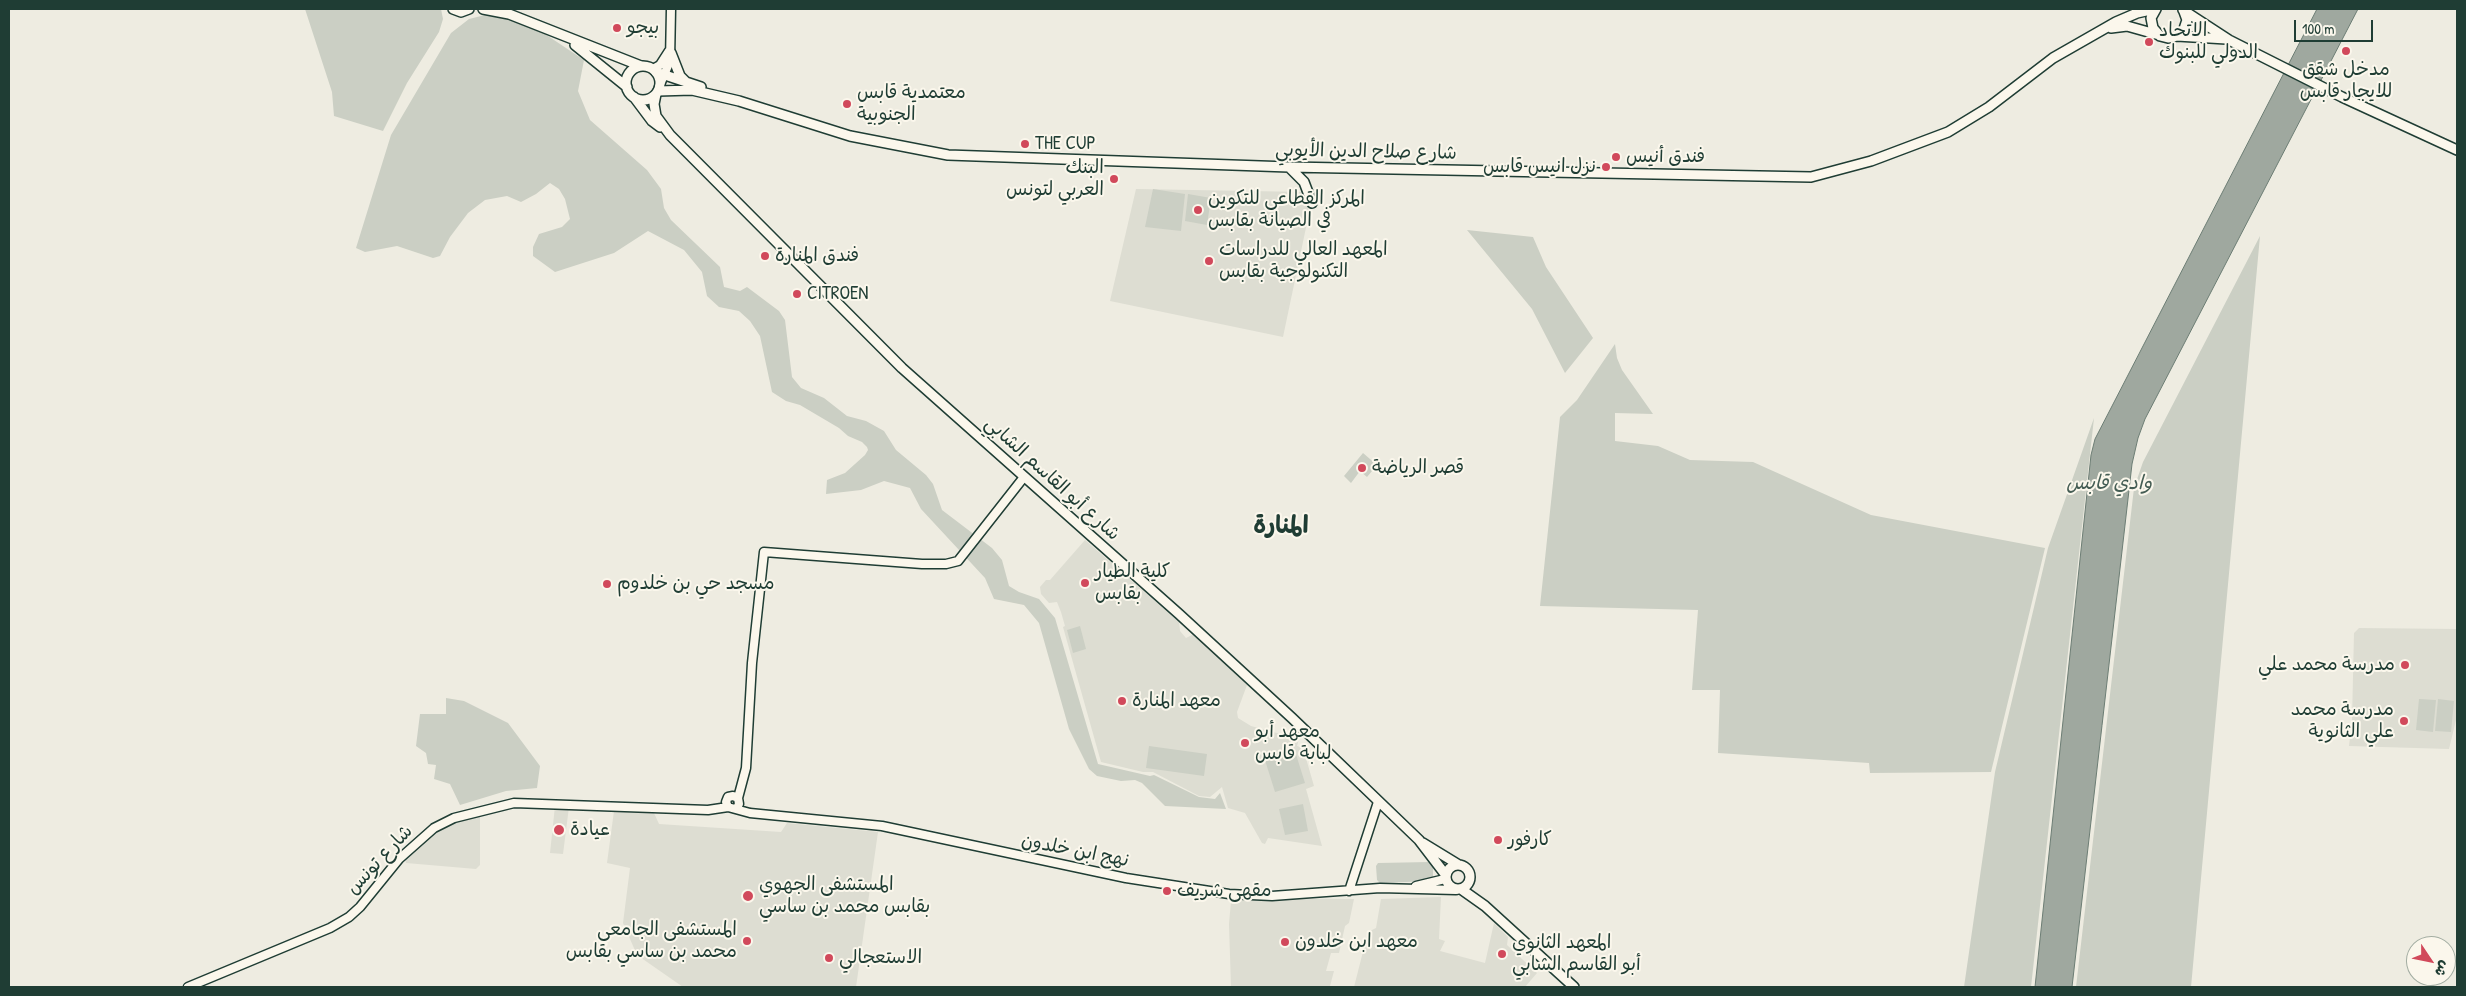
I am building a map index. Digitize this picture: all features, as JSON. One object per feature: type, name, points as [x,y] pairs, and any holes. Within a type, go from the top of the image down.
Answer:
[{"type":"main road","points":[[453,9],[461,12],[471,9]]},
{"type":"main road","points":[[483,9],[505,11],[571,37],[586,45],[594,46],[654,70],[660,79],[658,90],[646,99],[634,97],[627,87],[599,63],[556,32]]},
{"type":"main road","points":[[2155,9],[2151,18],[2158,34]]},
{"type":"main road","name":"شارع صلاح الدين الأيوبي","points":[[658,90],[683,89],[717,96],[850,136],[948,156],[1290,167],[1811,177],[1871,161],[1948,132],[1989,107],[2053,58],[2135,11],[2155,9]]},
{"type":"main road","points":[[2176,36],[2186,25],[2183,9]]},
{"type":"main road","points":[[2183,9],[2229,40],[2331,91],[2457,150]]},
{"type":"main road","points":[[2135,11],[2158,34],[2168,38],[2176,36],[2204,36],[2229,40]]},
{"type":"main road","name":"شارع صلاح الدين الأيوبي","points":[[2103,30],[2127,26],[2158,34]]},
{"type":"main road","points":[[586,45],[599,63]]},
{"type":"main road","points":[[671,53],[680,76],[686,82]]},
{"type":"main road","points":[[627,87],[630,73],[641,66]]},
{"type":"main road","name":"شارع صلاح الدين الأيوبي","points":[[654,70],[665,76],[708,89],[717,96]]},
{"type":"main road","name":"شارع أبو القاسم الشابي","points":[[658,90],[654,104],[656,116],[670,135]]},
{"type":"main road","name":"شارع أبو القاسم الشابي","points":[[634,97],[652,121],[670,135],[902,368],[1225,656],[1419,840],[1459,865]]},
{"type":"main road","points":[[1290,167],[1304,182],[1312,203]]},
{"type":"main road","name":"شارع أبو القاسم الشابي","points":[[1419,840],[1445,876]]},
{"type":"main road","points":[[1485,906],[1469,882],[1468,871],[1459,865],[1451,867],[1445,876],[1450,887],[1459,890],[1485,906],[1574,987]]},
{"type":"main road","points":[[1459,890],[1469,882]]},
{"type":"street","points":[[658,90],[665,76],[671,53],[671,9]]},
{"type":"street","points":[[654,70],[666,58],[671,42]]},
{"type":"street","points":[[738,798],[733,796],[728,798],[726,802],[733,807],[740,804],[738,798],[746,768],[752,663],[764,552],[922,564],[946,564],[958,561],[1024,477]]},
{"type":"street","points":[[1349,891],[1378,802]]},
{"type":"street","name":"شارع تونس","points":[[188,987],[308,939],[348,917],[411,847],[434,828],[454,818],[514,803],[708,810],[733,807]]},
{"type":"street","name":"نهج ابن خلدون","points":[[733,807],[756,813],[882,826],[1049,863],[1210,892],[1272,896],[1410,888]]},
{"type":"street","points":[[1410,888],[1445,876]]},
{"type":"street","points":[[1410,888],[1459,890]]},
{"type":"shaded area","points":[[305,9],[441,9],[443,19],[439,32],[407,83],[383,131],[334,116],[332,92]]},
{"type":"shaded area","points":[[485,15],[510,20],[545,34],[584,60],[578,91],[590,120],[647,170],[661,189],[664,208],[671,220],[720,267],[724,287],[740,291],[747,287],[779,311],[785,320],[792,377],[801,388],[824,398],[847,416],[866,421],[884,431],[896,450],[926,475],[933,484],[942,510],[992,548],[1002,560],[1009,586],[1019,592],[1039,599],[1055,618],[1098,764],[1150,776],[1154,775],[1199,797],[1215,799],[1220,793],[1226,809],[1165,806],[1142,783],[1135,780],[1121,781],[1097,776],[1089,769],[1069,729],[1039,623],[1024,605],[994,599],[985,578],[921,509],[910,488],[884,481],[861,490],[826,494],[827,480],[845,473],[865,455],[868,450],[867,447],[862,442],[848,436],[839,428],[800,405],[786,401],[772,392],[760,336],[750,321],[739,311],[719,307],[707,296],[702,272],[684,250],[648,231],[614,253],[555,272],[533,256],[533,247],[539,234],[562,227],[570,219],[565,199],[559,189],[550,183],[536,194],[521,202],[507,196],[485,200],[468,213],[450,237],[440,256],[433,258],[397,246],[365,252],[356,248],[391,135],[451,33],[469,19]]},
{"type":"shaded area","name":"المعهد العالي للدراسات التكنولوجية بقابس","points":[[1136,189],[1306,192],[1312,199],[1283,337],[1110,301]]},
{"type":"shaded area","points":[[1153,189],[1185,194],[1181,231],[1145,227]]},
{"type":"shaded area","name":"المركز القطاعى للتكوين في الصيانة بقابس","points":[[1188,194],[1211,198],[1207,225],[1185,221]]},
{"type":"shaded area","points":[[1467,230],[1533,237],[1546,267],[1593,338],[1565,373],[1532,309]]},
{"type":"shaded area","points":[[2260,236],[2191,987],[2076,987],[2134,488],[2143,462]]},
{"type":"shaded area","points":[[1615,344],[1617,358],[1622,370],[1653,414],[1615,413],[1615,441],[1658,446],[1690,460],[1753,462],[1871,515],[2045,548],[1991,772],[1870,773],[1869,763],[1718,753],[1720,690],[1692,690],[1698,610],[1540,606],[1560,417],[1577,400]]},
{"type":"shaded area","points":[[2094,418],[2031,987],[1964,987],[1995,772],[2048,548]]},
{"type":"shaded area","name":"قصر الرياضة","points":[[1363,453],[1377,465],[1367,477],[1360,471],[1351,483],[1344,476]]},
{"type":"shaded area","points":[[1085,540],[1179,622],[1180,631],[1186,638],[1194,634],[1247,685],[1237,712],[1238,718],[1251,726],[1299,739],[1297,746],[1303,748],[1314,786],[1306,789],[1322,846],[1268,838],[1265,844],[1262,843],[1245,813],[1228,808],[1222,787],[1210,797],[1199,796],[1153,772],[1143,772],[1101,762],[1063,627],[1065,626],[1061,612],[1057,602],[1049,603],[1041,594],[1040,587],[1046,580],[1050,580]]},
{"type":"shaded area","points":[[1080,626],[1086,649],[1073,653],[1067,630]]},
{"type":"shaded area","points":[[2359,628],[2457,629],[2457,716],[2449,749],[2349,746],[2352,720],[2354,633]]},
{"type":"shaded area","points":[[446,698],[464,701],[508,723],[540,766],[537,788],[506,791],[460,805],[450,784],[434,779],[436,765],[428,764],[426,753],[416,746],[420,714],[446,714]]},
{"type":"shaded area","points":[[2419,699],[2436,700],[2433,732],[2416,730]]},
{"type":"shaded area","points":[[2438,699],[2454,701],[2451,732],[2435,731]]},
{"type":"shaded area","points":[[1149,746],[1207,754],[1204,776],[1146,768]]},
{"type":"shaded area","points":[[1294,748],[1305,783],[1275,792],[1264,757]]},
{"type":"shaded area","points":[[1303,804],[1308,831],[1285,835],[1279,809]]},
{"type":"shaded area","name":"عيادة","points":[[555,806],[569,807],[563,854],[550,853]]},
{"type":"shaded area","name":"المستشفى الجهوي بقابس محمد بن ساسي","points":[[614,811],[654,813],[659,824],[781,832],[787,823],[878,832],[856,987],[683,987],[637,955],[623,923],[630,868],[607,863]]},
{"type":"shaded area","points":[[476,813],[480,816],[480,865],[476,869],[406,863],[405,858],[431,834],[448,823]]},
{"type":"shaded area","points":[[1430,862],[1433,864],[1433,878],[1430,881],[1380,883],[1377,880],[1376,866],[1378,863]]},
{"type":"shaded area","points":[[1441,897],[1439,939],[1445,941],[1440,951],[1485,963],[1494,923],[1508,937],[1507,945],[1537,973],[1525,987],[1354,987],[1368,932],[1376,928],[1381,899]]},
{"type":"shaded area","name":"معهد ابن خلدون","points":[[1234,898],[1354,899],[1349,923],[1345,926],[1339,953],[1331,953],[1326,971],[1334,971],[1330,986],[1336,987],[1231,987],[1229,924],[1231,901]]},
{"type":"water","name":"وادي قابس","points":[[2317,9],[2358,9],[2145,419],[2138,438],[2132,464],[2072,987],[2035,987],[2091,455],[2095,439]]},
{"type":"place","name":"بيجو","points":[[617,28]]},
{"type":"place","name":"الاتحاد الدولي للبنوك","points":[[2149,42]]},
{"type":"place","name":"مدخل شقق للايجار قابس","points":[[2346,51]]},
{"type":"place","name":"معتمدية قابس الجنوبية","points":[[847,104]]},
{"type":"place","name":"THE CUP","points":[[1025,144]]},
{"type":"place","name":"فندق أنيس","points":[[1616,157]]},
{"type":"place","name":"نزل انيس قابس","points":[[1606,167]]},
{"type":"place","name":"البنك العربي لتونس","points":[[1114,179]]},
{"type":"place","name":"المركز القطاعى للتكوين في الصيانة بقابس","points":[[1198,210]]},
{"type":"place","name":"فندق المنارة","points":[[765,256]]},
{"type":"place","name":"المعهد العالي للدراسات التكنولوجية بقابس","points":[[1209,261]]},
{"type":"place","name":"CITROEN","points":[[797,294]]},
{"type":"place","name":"قصر الرياضة","points":[[1362,468]]},
{"type":"place","name":"كلية الطيار بقابس","points":[[1085,583]]},
{"type":"place","name":"مسجد حي بن خلدوم","points":[[607,584]]},
{"type":"place","name":"مدرسة محمد علي","points":[[2405,665]]},
{"type":"place","name":"معهد المنارة","points":[[1122,701]]},
{"type":"place","name":"مدرسة محمد علي الثانوية","points":[[2404,721]]},
{"type":"place","name":"معهد أبو لبابة قابس","points":[[1245,743]]},
{"type":"place","name":"عيادة","points":[[559,830]]},
{"type":"place","name":"كارفور","points":[[1498,840]]},
{"type":"place","name":"مقهى شريف","points":[[1167,891]]},
{"type":"place","name":"المستشفى الجهوي بقابس محمد بن ساسي","points":[[748,896]]},
{"type":"place","name":"المستشفى الجامعي محمد بن ساسي بقابس","points":[[747,941]]},
{"type":"place","name":"معهد ابن خلدون","points":[[1285,942]]},
{"type":"place","name":"المعهد الثانوي أبو القاسم الشابي","points":[[1502,954]]},
{"type":"place","name":"الاستعجالي","points":[[829,958]]},
{"type":"district","name":"المنارة","points":[[1281,527]]}]
